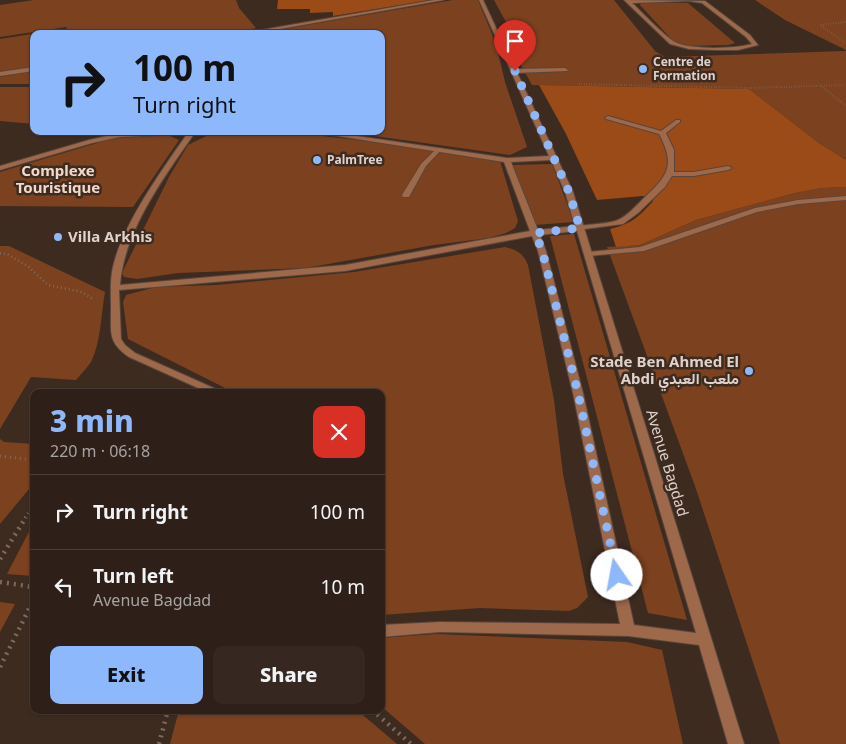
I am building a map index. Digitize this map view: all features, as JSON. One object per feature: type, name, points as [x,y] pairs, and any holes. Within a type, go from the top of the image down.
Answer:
[{"type":"street","points":[[264,30],[442,0]]},
{"type":"street","name":"Avenue Bagdad","points":[[481,0],[569,192],[736,744]]},
{"type":"street","points":[[689,0],[703,2],[748,36],[755,45],[698,49],[678,46],[672,43],[627,1],[689,0]]},
{"type":"street","points":[[0,74],[30,70]]},
{"type":"street","points":[[515,71],[565,70]]},
{"type":"street","points":[[115,288],[345,268],[535,233],[620,222],[635,211],[670,174],[671,150],[662,133],[608,118]]},
{"type":"street","points":[[662,133],[678,121]]},
{"type":"street","points":[[0,168],[107,137],[124,135]]},
{"type":"street","points":[[190,135],[153,191],[120,254],[116,268],[115,288],[116,340],[121,347],[132,355],[207,389]]},
{"type":"street","points":[[337,135],[508,160],[554,158]]},
{"type":"street","points":[[406,195],[423,165],[439,149]]},
{"type":"street","points":[[508,160],[542,250],[578,393],[628,630]]},
{"type":"street","points":[[670,174],[694,174],[728,168]]},
{"type":"street","points":[[588,254],[641,249],[755,210],[798,202],[846,198]]},
{"type":"street","points":[[385,631],[440,627],[628,630],[705,640]]},
{"type":"path","points":[[846,22],[825,23],[820,26],[846,43]]},
{"type":"path","points":[[580,84],[748,88],[846,85]]},
{"type":"path","points":[[821,86],[846,106]]},
{"type":"path","points":[[0,456],[30,460]]},
{"type":"path","points":[[0,559],[30,510]]},
{"type":"path","points":[[0,582],[30,587]]},
{"type":"path","points":[[0,667],[30,607]]},
{"type":"path","points":[[159,744],[167,714]]},
{"type":"path","points":[[377,714],[411,744]]},
{"type":"shaded area","points":[[34,0],[236,0],[239,8],[256,28],[246,30],[68,30],[66,27],[30,30],[30,32],[0,37],[0,5]]},
{"type":"shaded area","points":[[278,0],[431,0],[333,16],[333,12],[310,13],[310,9],[277,9]]},
{"type":"shaded area","points":[[453,0],[478,0],[496,44],[505,82],[527,147],[510,155],[368,135],[385,135],[385,30],[278,30]]},
{"type":"shaded area","points":[[494,0],[614,0],[655,51],[665,57],[846,51],[846,160],[819,143],[749,89],[532,85],[518,60],[526,59]]},
{"type":"shaded area","points":[[755,0],[846,0],[846,50],[785,20]]},
{"type":"shaded area","points":[[641,3],[688,3],[735,43],[728,45],[684,46],[675,43],[640,5]]},
{"type":"shaded area","points":[[30,34],[30,68],[0,73],[0,39]]},
{"type":"shaded area","points":[[30,72],[30,84],[0,84],[0,77]]},
{"type":"shaded area","points":[[539,85],[749,89],[819,143],[846,160],[846,187],[822,188],[795,193],[696,220],[640,245],[616,247],[610,229],[624,225],[634,219],[653,201],[643,196],[597,200],[566,134]]},
{"type":"shaded area","points":[[0,87],[30,87],[30,124],[0,121]]},
{"type":"shaded area","points":[[168,135],[179,140],[133,207],[0,206],[0,172],[114,138]]},
{"type":"shaded area","points":[[314,135],[407,146],[500,161],[518,221],[515,228],[489,238],[434,245],[306,268],[178,273],[137,279],[124,277],[122,273],[169,177],[188,145],[206,136]]},
{"type":"shaded area","points":[[552,164],[574,222],[535,225],[512,165]]},
{"type":"shaded area","name":"Stade Ben Ahmed El Abdi ملعب العبدي","points":[[846,187],[846,744],[780,744],[695,486],[607,247],[640,245],[696,220],[795,193],[822,188]]},
{"type":"shaded area","points":[[574,234],[687,620],[648,613],[550,236]]},
{"type":"shaded area","points":[[0,246],[9,246],[105,292],[99,337],[91,362],[76,380],[31,377],[0,429]]},
{"type":"shaded area","points":[[505,247],[513,249],[524,258],[528,265],[554,400],[563,474],[588,597],[577,608],[569,611],[480,608],[385,615],[385,389],[227,389],[128,339],[123,302],[126,295],[156,287],[216,285],[354,272]]},
{"type":"shaded area","points":[[0,439],[4,442],[30,444],[30,488],[0,524]]},
{"type":"shaded area","points":[[30,530],[30,576],[7,574]]},
{"type":"shaded area","points":[[0,602],[15,604],[0,632]]},
{"type":"shaded area","points":[[436,634],[627,642],[662,650],[683,744],[425,744],[385,709],[385,638]]},
{"type":"shaded area","points":[[178,714],[362,714],[397,744],[170,744]]},
{"type":"place","name":"Centre de Formation","points":[[643,69]]},
{"type":"place","name":"PalmTree","points":[[317,160]]},
{"type":"place","name":"Villa Arkhis","points":[[58,237]]},
{"type":"place","name":"Stade Ben Ahmed El Abdi ملعب العبدي","points":[[749,371]]},
{"type":"district","name":"Complexe Touristique","points":[[58,180]]},
{"type":"route","points":[[515,71],[569,192],[580,228],[535,233],[542,250],[578,393],[617,575]]}]
